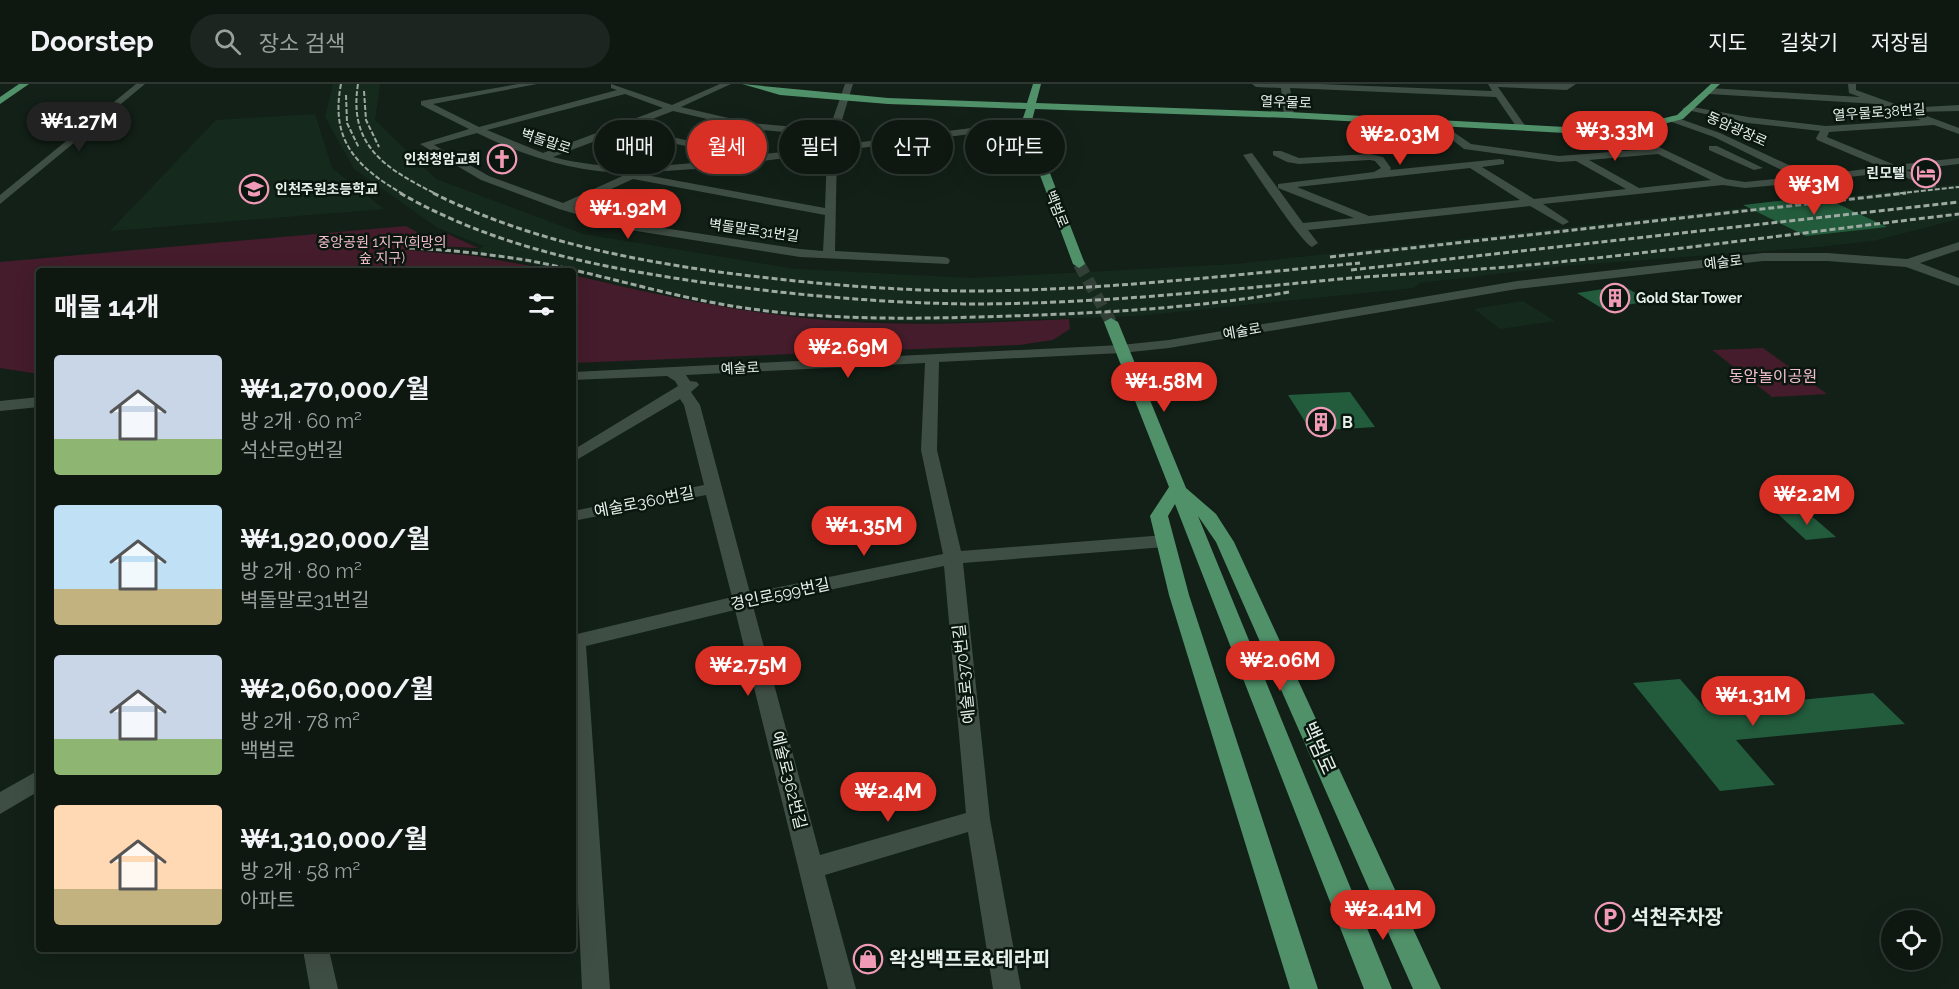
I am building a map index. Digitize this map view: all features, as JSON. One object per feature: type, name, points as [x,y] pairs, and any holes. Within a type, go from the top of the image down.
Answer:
[{"type":"main road","points":[[0,101],[25,84]]},
{"type":"main road","name":"열우물로","points":[[746,84],[780,92],[843,98],[1617,130],[1680,117],[1712,88]]},
{"type":"main road","points":[[1027,120],[1037,84]]},
{"type":"main road","name":"백범로","points":[[1043,174],[1079,264]]},
{"type":"main road","name":"백범로","points":[[1111,322],[1378,989]]},
{"type":"main road","points":[[1176,489],[1159,516],[1165,541],[1179,595],[1304,989]]},
{"type":"main road","name":"백범로","points":[[1176,489],[1210,518],[1225,542],[1427,989]]},
{"type":"street","points":[[0,201],[141,84]]},
{"type":"street","points":[[472,84],[472,94],[533,84]]},
{"type":"street","points":[[610,84],[672,108],[746,123],[779,127]]},
{"type":"street","points":[[638,120],[727,84]]},
{"type":"street","points":[[837,120],[849,84]]},
{"type":"street","points":[[1256,84],[1424,88],[1498,94]]},
{"type":"street","points":[[1492,84],[1570,86]]},
{"type":"street","points":[[1492,84],[1521,127]]},
{"type":"street","points":[[1852,84],[1852,91],[1959,131]]},
{"type":"street","points":[[1286,85],[1289,115]]},
{"type":"street","name":"열우물로","points":[[1712,88],[1811,102],[1877,101]]},
{"type":"street","points":[[477,130],[625,91]]},
{"type":"street","name":"벽돌말로","points":[[472,94],[424,103],[477,130],[543,157],[594,168]]},
{"type":"street","points":[[1899,109],[1959,108]]},
{"type":"street","name":"열우물로38번길","points":[[1687,109],[1748,120],[1824,125],[1934,122]]},
{"type":"street","name":"동암광장로","points":[[1672,119],[1717,135],[1788,169]]},
{"type":"street","points":[[1436,123],[1468,147],[1559,159],[1660,151]]},
{"type":"street","name":"열우물로38번길","points":[[1824,125],[1821,138],[1893,168]]},
{"type":"street","name":"벽돌말로31번길","points":[[477,130],[425,144],[485,178],[562,207],[630,226],[800,253],[944,261]]},
{"type":"street","points":[[1617,130],[1660,151],[1708,164],[1736,177],[1771,174],[1713,148]]},
{"type":"street","name":"벽돌말로","points":[[860,146],[965,132]]},
{"type":"street","points":[[543,157],[594,136]]},
{"type":"street","points":[[1277,153],[1299,161],[1354,157],[1379,159],[1386,168],[1375,175]]},
{"type":"street","points":[[1248,155],[1276,186],[1299,227],[1312,243]]},
{"type":"street","points":[[1678,155],[1723,182]]},
{"type":"street","points":[[1579,158],[1637,191]]},
{"type":"street","points":[[1815,178],[1959,161]]},
{"type":"street","points":[[1276,186],[1500,162]]},
{"type":"street","points":[[1940,163],[1959,171]]},
{"type":"street","points":[[1472,165],[1563,222]]},
{"type":"street","points":[[1893,168],[1932,185]]},
{"type":"street","points":[[1299,227],[1723,182],[1745,185],[1800,180],[1802,176],[1788,169],[1766,171]]},
{"type":"street","points":[[562,207],[630,174]]},
{"type":"street","points":[[637,174],[831,213]]},
{"type":"street","points":[[829,253],[831,174]]},
{"type":"street","points":[[1276,186],[1369,219]]},
{"type":"street","points":[[1908,263],[1959,246]]},
{"type":"street","name":"예술로","points":[[576,376],[1121,349],[1169,344],[1517,285],[1764,257],[1827,257],[1908,263]]},
{"type":"street","points":[[1908,263],[1959,282]]},
{"type":"street","name":"예술로370번길","points":[[932,359],[929,450],[953,558],[978,819],[1006,989]]},
{"type":"street","points":[[576,455],[683,391],[715,369]]},
{"type":"street","name":"예술로362번길","points":[[670,371],[681,378],[685,386],[683,391],[692,405],[842,989]]},
{"type":"street","points":[[0,406],[36,402]]},
{"type":"street","name":"예술로360번길","points":[[576,515],[714,488]]},
{"type":"street","name":"경인로599번길","points":[[576,642],[744,601],[953,558],[1165,541]]},
{"type":"street","name":"경인로599번길","points":[[576,674],[596,989]]},
{"type":"street","points":[[0,804],[36,781]]},
{"type":"street","points":[[811,868],[978,819]]},
{"type":"street","points":[[316,952],[324,989]]},
{"type":"shaded area","points":[[333,84],[380,84],[375,120],[436,179],[583,234],[796,269],[971,278],[1237,264],[1959,184],[1959,219],[1873,241],[1563,266],[1420,283],[1413,288],[1138,316],[956,322],[866,321],[773,313],[688,299],[576,273],[576,268],[552,268],[475,253],[484,246],[438,228],[354,169],[325,117]]},
{"type":"shaded area","name":"인천주원초등학교","points":[[315,114],[332,168],[384,209],[110,231],[216,120]]},
{"type":"shaded area","points":[[1523,301],[1555,321],[1500,329],[1474,309]]},
{"type":"green space","name":"중앙공원 1지구(희망의 숲 지구)","points":[[406,226],[426,237],[448,234],[478,248],[411,245],[408,250],[476,256],[542,268],[36,268],[36,374],[0,368],[0,262]]},
{"type":"green space","points":[[576,276],[678,298],[784,316],[908,324],[1069,319],[1070,329],[1053,340],[1019,345],[576,363]]},
{"type":"green space","name":"동암놀이공원","points":[[1763,348],[1827,394],[1772,397],[1712,350]]},
{"type":"building","points":[[1821,196],[1887,227],[1806,236],[1743,205]]},
{"type":"building","name":"Gold Star Tower","points":[[1623,286],[1650,301],[1603,309],[1577,293]]},
{"type":"building","points":[[1350,392],[1375,427],[1311,431],[1288,395]]},
{"type":"building","points":[[1807,512],[1836,537],[1806,540],[1778,514]]},
{"type":"building","points":[[1680,679],[1706,709],[1873,693],[1905,724],[1736,740],[1775,785],[1720,791],[1633,683]]},
{"type":"tunnel","points":[[1079,264],[1111,322]]},
{"type":"railway","points":[[341,84],[339,121],[350,150],[372,173],[403,194]]},
{"type":"railway","points":[[358,84],[356,106],[359,124],[374,153],[401,175],[436,194]]},
{"type":"railway","points":[[364,91],[366,120],[379,147]]},
{"type":"railway","points":[[346,95],[347,123],[359,148]]},
{"type":"railway","points":[[1893,194],[1959,187]]},
{"type":"railway","points":[[400,193],[434,211],[504,239],[539,250],[612,267],[758,290],[864,300],[971,304],[1114,299],[1351,278],[1475,270],[1652,252],[1959,214]]},
{"type":"railway","points":[[433,193],[467,209],[537,234],[609,253],[719,272],[848,286],[978,291],[1074,288],[1360,263]]},
{"type":"railway","points":[[1330,257],[1906,193]]},
{"type":"railway","points":[[1351,270],[1959,202]]},
{"type":"railway","points":[[409,248],[470,253],[565,268]]},
{"type":"railway","points":[[576,271],[738,307],[840,317],[942,318],[1080,313],[1184,306],[1289,292]]},
{"type":"place","name":"인천청암교회","points":[[502,159]]},
{"type":"place","name":"린모텔","points":[[1926,173]]},
{"type":"place","name":"인천주원초등학교","points":[[254,189]]},
{"type":"place","name":"Gold Star Tower","points":[[1615,298]]},
{"type":"place","name":"B","points":[[1321,422]]},
{"type":"place","name":"석천주차장","points":[[1610,917]]},
{"type":"place","name":"왁싱백프로&테라피","points":[[868,959]]}]
